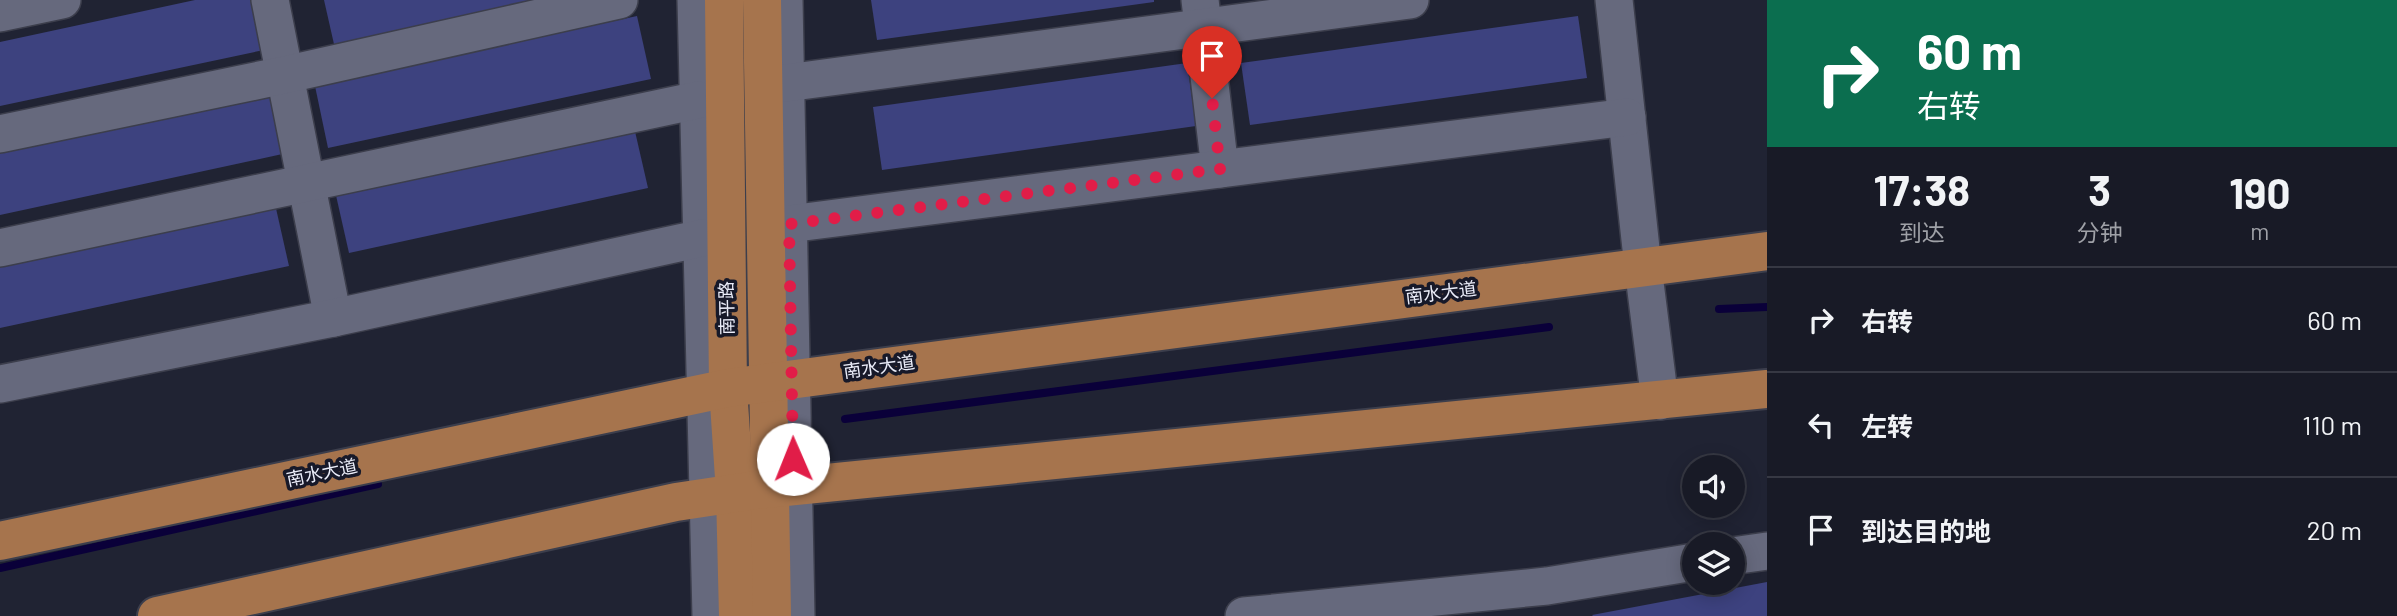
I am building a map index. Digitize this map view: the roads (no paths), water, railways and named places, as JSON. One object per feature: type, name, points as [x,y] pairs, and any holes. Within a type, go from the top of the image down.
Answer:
[{"type":"main road","name":"南平路","points":[[724,0],[717,390],[751,491],[772,616]]},
{"type":"main road","name":"南平路","points":[[738,616],[751,491],[780,380],[762,0]]},
{"type":"main road","name":"南水大道","points":[[0,541],[717,390],[1767,251]]},
{"type":"main road","points":[[157,616],[751,491],[1767,389]]},
{"type":"street","points":[[0,13],[62,0]]},
{"type":"street","points":[[270,0],[332,318]]},
{"type":"street","points":[[0,134],[284,75],[619,0]]},
{"type":"street","points":[[696,0],[702,239],[717,390]]},
{"type":"street","points":[[780,380],[789,224],[785,0]]},
{"type":"street","points":[[786,83],[1201,13],[1410,0]]},
{"type":"street","points":[[1614,0],[1660,401]]},
{"type":"street","points":[[1201,13],[1220,169]]},
{"type":"street","points":[[0,248],[698,100]]},
{"type":"street","points":[[789,224],[1627,117]]},
{"type":"street","points":[[0,384],[332,318],[702,239]]},
{"type":"street","points":[[711,616],[751,491]]},
{"type":"street","points":[[751,491],[796,616]]},
{"type":"street","points":[[1745,554],[1767,551]]},
{"type":"street","points":[[1244,616],[1549,601],[1682,565]]},
{"type":"waterway","points":[[1719,309],[1767,307]]},
{"type":"waterway","points":[[845,419],[1549,327]]},
{"type":"waterway","points":[[0,568],[378,484]]}]
